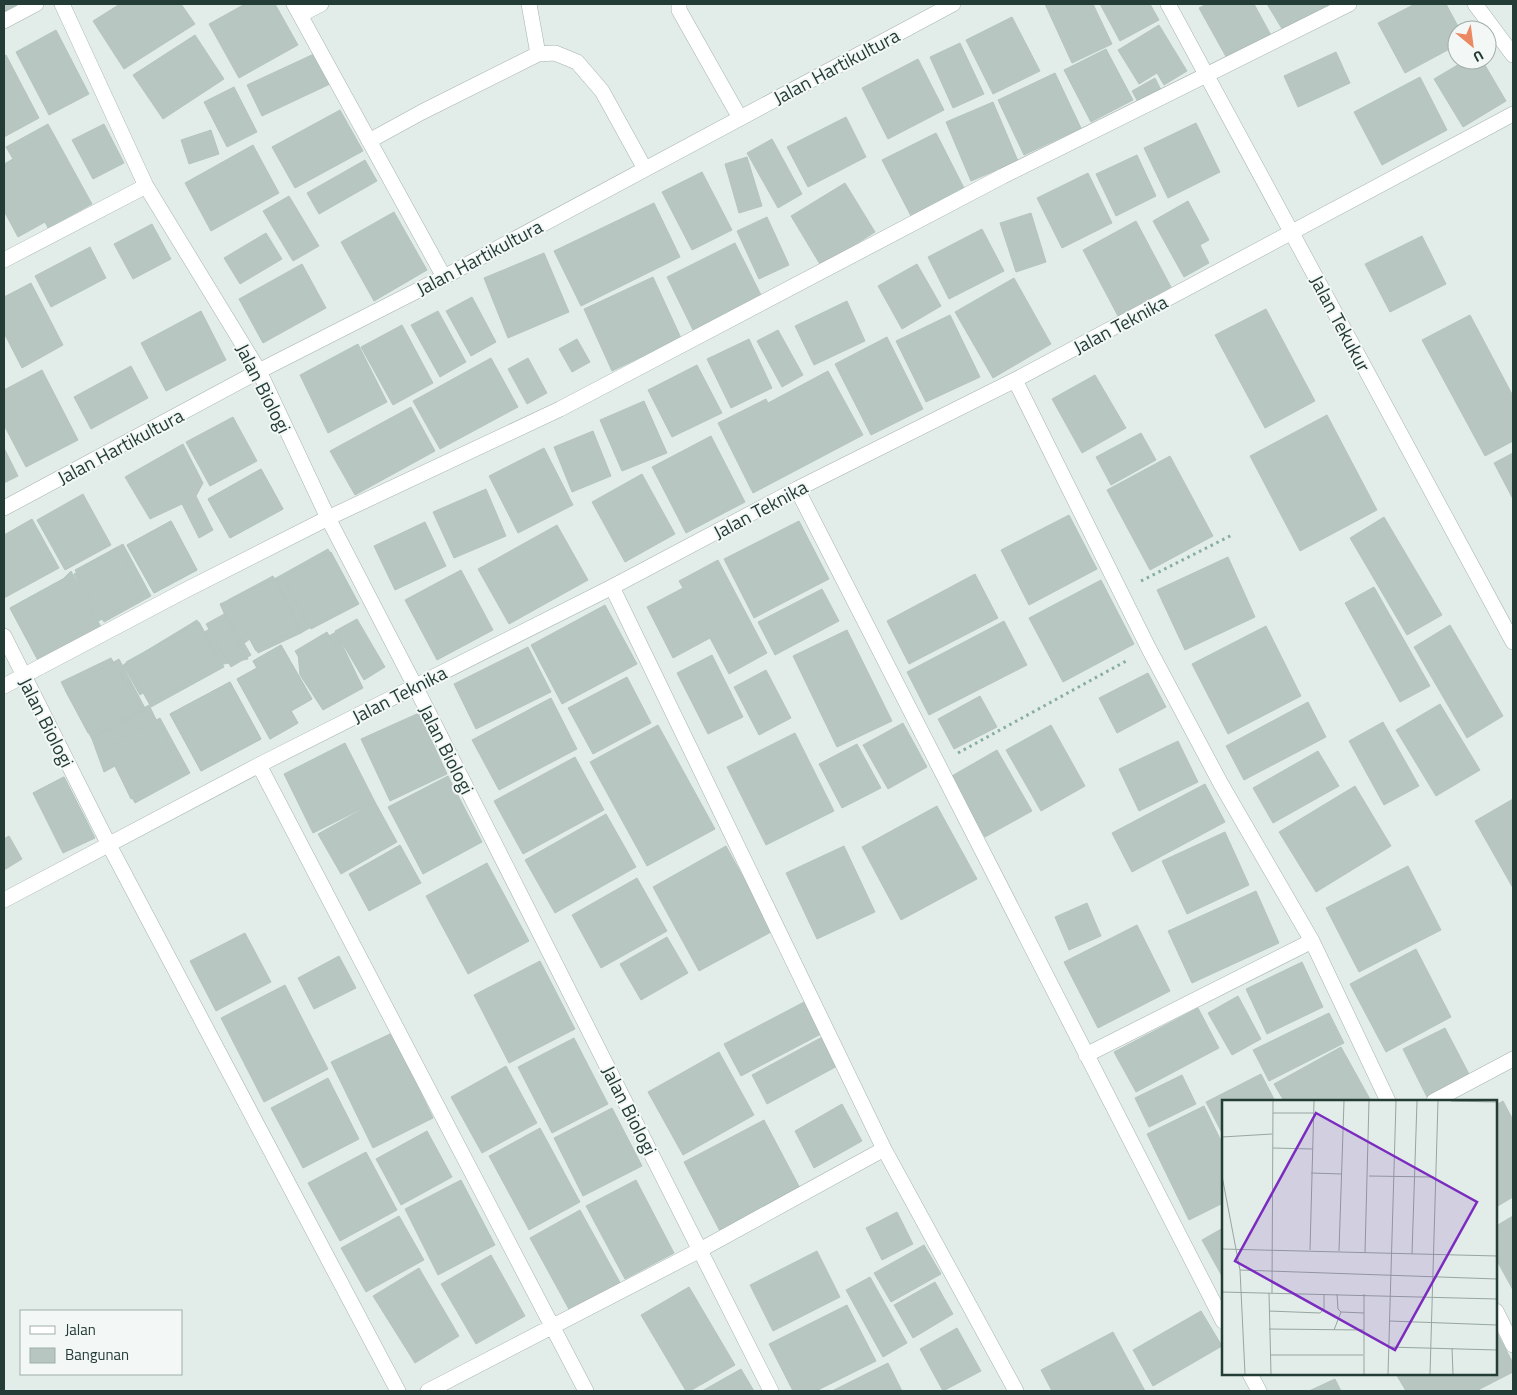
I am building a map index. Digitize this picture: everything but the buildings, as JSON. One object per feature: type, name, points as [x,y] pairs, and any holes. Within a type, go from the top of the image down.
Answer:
[{"type":"street","points":[[4,21],[36,4]]},
{"type":"street","name":"Jalan Biologi","points":[[62,4],[146,186],[259,371],[328,518],[415,686],[771,1391]]},
{"type":"street","points":[[321,4],[297,10],[444,277]]},
{"type":"street","points":[[529,4],[538,54]]},
{"type":"street","points":[[679,4],[680,10],[740,118]]},
{"type":"street","name":"Jalan Hartikultura","points":[[4,508],[259,371],[444,277],[953,4]]},
{"type":"street","name":"Jalan Tekukur","points":[[1168,4],[1513,642]]},
{"type":"street","points":[[4,686],[182,592],[328,518],[560,409],[1003,176],[1349,4]]},
{"type":"street","points":[[1475,4],[1513,55]]},
{"type":"street","points":[[368,141],[538,54],[555,53],[577,62],[602,91],[645,169]]},
{"type":"street","name":"Jalan Teknika","points":[[4,900],[259,765],[612,587],[797,489],[1016,380],[1513,114]]},
{"type":"street","points":[[4,260],[146,186]]},
{"type":"street","points":[[1016,380],[1148,649],[1221,784],[1312,941],[1388,1100]]},
{"type":"street","points":[[797,489],[1222,1320]]},
{"type":"street","points":[[612,587],[884,1149],[1016,1391]]},
{"type":"street","name":"Jalan Biologi","points":[[4,636],[109,845],[398,1391]]},
{"type":"street","points":[[259,765],[586,1391]]},
{"type":"street","points":[[1086,1055],[1312,941]]},
{"type":"street","points":[[1436,1100],[1513,1059]]},
{"type":"street","points":[[428,1391],[700,1250],[884,1149]]},
{"type":"street","points":[[1497,1313],[1513,1345]]},
{"type":"street","points":[[1251,1375],[1259,1391]]},
{"type":"path","points":[[1121,592],[1232,535]]},
{"type":"path","points":[[937,764],[1148,649]]}]
